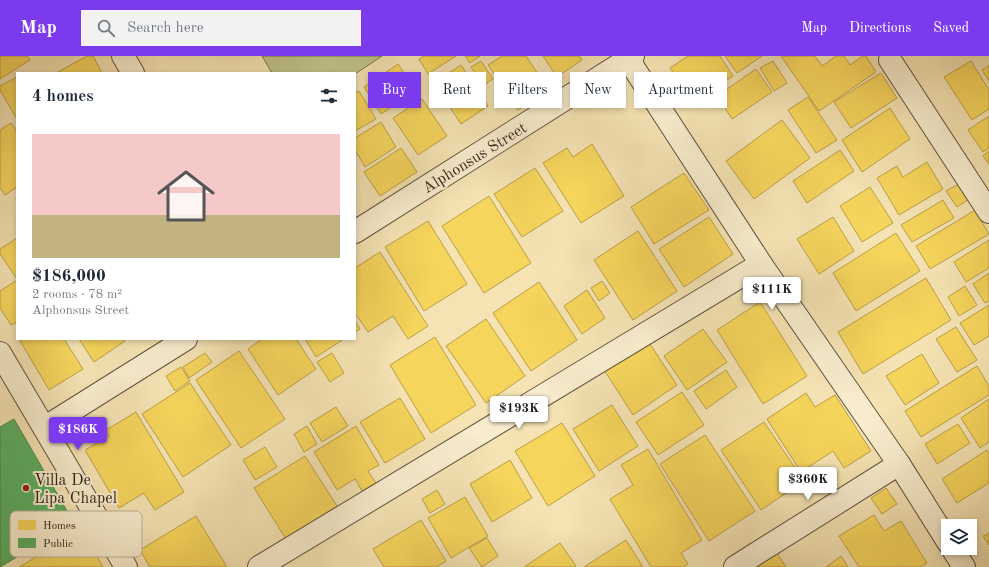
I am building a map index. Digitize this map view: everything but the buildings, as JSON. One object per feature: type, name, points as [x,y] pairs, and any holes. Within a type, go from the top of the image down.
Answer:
[{"type":"street","points":[[123,56],[132,72]]},
{"type":"street","points":[[890,57],[989,212]]},
{"type":"street","points":[[631,58],[761,264],[899,464],[941,531]]},
{"type":"street","name":"Alphonsus Street","points":[[356,231],[631,58]]},
{"type":"street","points":[[259,567],[761,264]]},
{"type":"street","points":[[44,428],[184,340]]},
{"type":"street","points":[[0,353],[93,511]]},
{"type":"street","points":[[735,567],[899,464]]},
{"type":"street","points":[[956,555],[964,567]]},
{"type":"street","points":[[120,557],[126,567]]},
{"type":"green space","points":[[262,56],[382,56],[356,73],[356,72],[271,72]]},
{"type":"place","name":"Villa De Lipa Chapel","points":[[26,488]]}]
